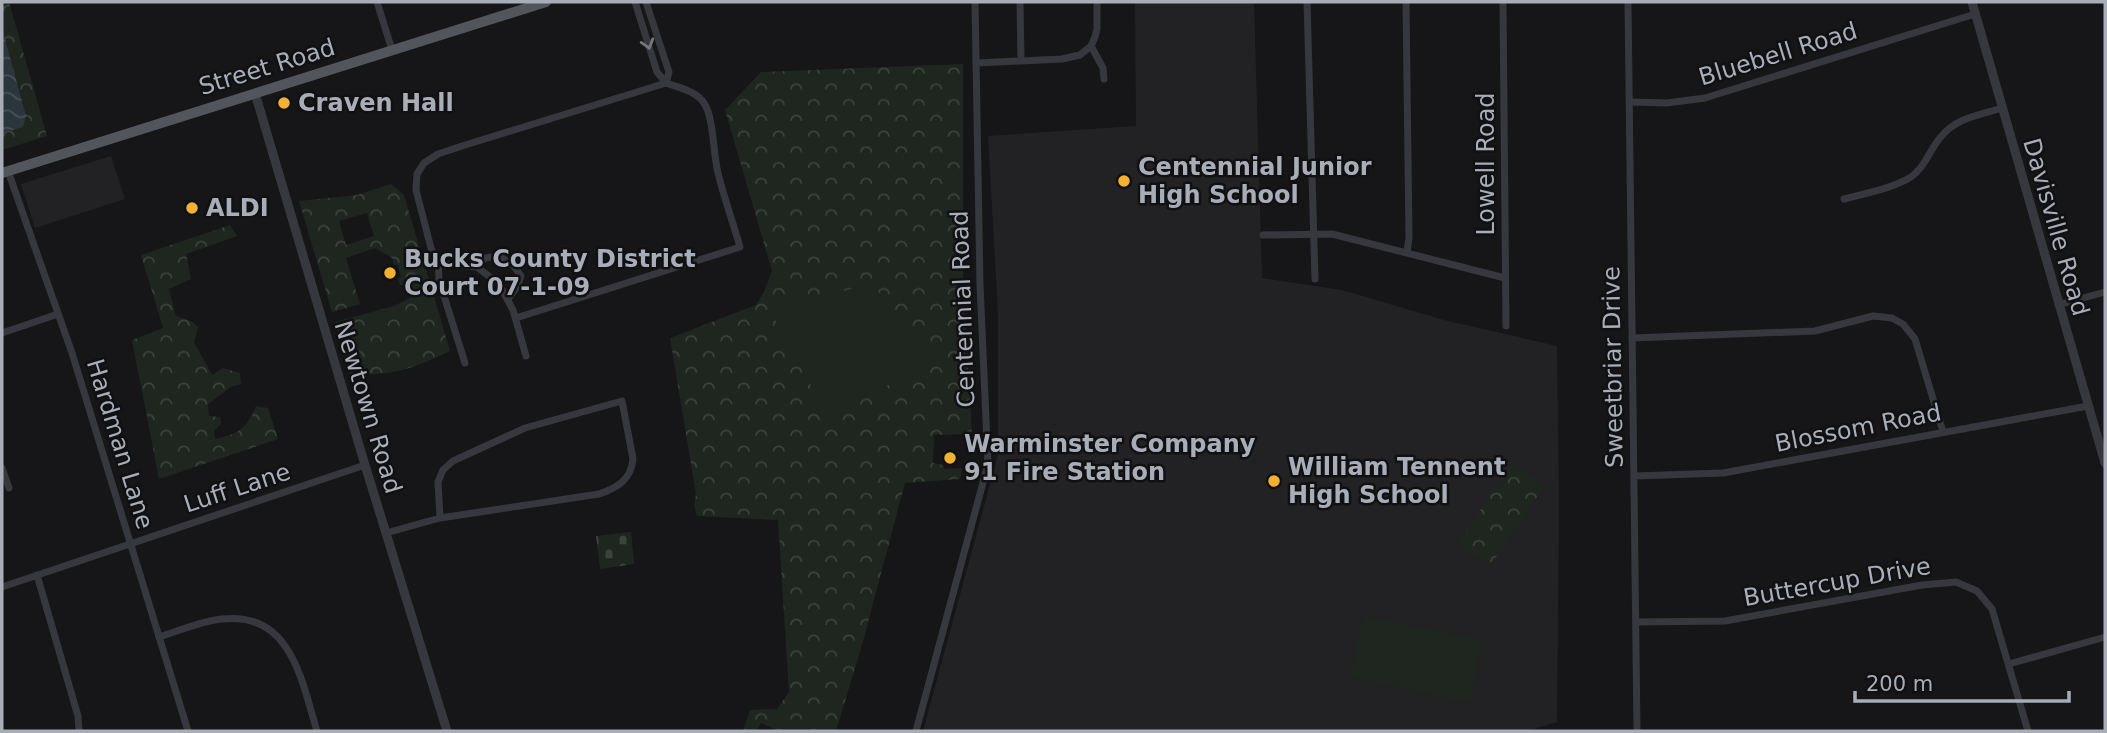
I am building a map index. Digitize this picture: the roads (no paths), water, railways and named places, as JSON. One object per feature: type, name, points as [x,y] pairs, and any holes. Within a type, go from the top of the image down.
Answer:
[{"type":"main road","name":"Street Road","points":[[5,172],[546,2]]},
{"type":"street","points":[[377,2],[392,50]]},
{"type":"street","points":[[516,318],[740,247],[718,175],[709,114],[704,102],[693,92],[666,83],[657,72],[635,2]]},
{"type":"street","points":[[646,2],[670,72],[666,83]]},
{"type":"street","name":"Centennial Road","points":[[916,731],[988,464],[980,285],[975,2]]},
{"type":"street","points":[[1020,2],[1021,60]]},
{"type":"street","points":[[976,63],[1072,58],[1080,55],[1091,46],[1097,29],[1097,2]]},
{"type":"street","points":[[1307,2],[1315,279]]},
{"type":"street","points":[[1406,2],[1409,224],[1407,252]]},
{"type":"street","name":"Lowell Road","points":[[1503,2],[1506,326]]},
{"type":"street","name":"Sweetbriar Drive","points":[[1629,2],[1637,731]]},
{"type":"street","name":"Davisville Road","points":[[1972,2],[2105,463]]},
{"type":"street","name":"Bluebell Road","points":[[1630,102],[1684,102],[1712,96],[1975,14]]},
{"type":"street","points":[[1091,46],[1103,68],[1104,79]]},
{"type":"street","points":[[526,356],[516,318],[499,284],[477,267],[445,264],[432,252],[416,190],[417,174],[424,163],[438,154],[666,83]]},
{"type":"street","name":"Newtown Road","points":[[255,93],[365,466],[447,731]]},
{"type":"street","points":[[1844,199],[1886,188],[1910,177],[1924,164],[1950,126],[2002,108]]},
{"type":"street","name":"Hardman Lane","points":[[5,172],[72,354],[188,731]]},
{"type":"street","points":[[1263,235],[1332,234],[1506,278]]},
{"type":"street","points":[[477,267],[485,258],[499,256],[513,265],[521,276],[508,299]]},
{"type":"street","points":[[438,258],[439,280],[465,363]]},
{"type":"street","points":[[2059,305],[2105,292]]},
{"type":"street","points":[[2,333],[58,314]]},
{"type":"street","points":[[1632,338],[1815,331],[1872,316],[1892,318],[1903,324],[1915,339],[1943,432]]},
{"type":"street","points":[[386,533],[440,518],[599,494],[621,484],[632,467],[622,401],[525,428],[453,461],[443,470],[438,482],[440,518]]},
{"type":"street","name":"Blossom Road","points":[[1634,476],[1723,473],[2088,406]]},
{"type":"street","name":"Luff Lane","points":[[2,587],[365,466]]},
{"type":"street","points":[[2,468],[9,488]]},
{"type":"street","points":[[37,575],[78,716],[79,731]]},
{"type":"street","name":"Buttercup Drive","points":[[1636,622],[1725,621],[1911,587],[1956,582],[1977,591],[1992,609],[2028,731]]},
{"type":"street","points":[[159,637],[223,619],[246,620],[265,628],[283,643],[295,661],[317,731]]},
{"type":"street","points":[[2009,664],[2105,637]]},
{"type":"water","points":[[2,28],[26,116],[23,127],[2,133]]},
{"type":"place","name":"Craven Hall","points":[[284,103]]},
{"type":"place","name":"Centennial Junior High School","points":[[1124,181]]},
{"type":"place","name":"ALDI","points":[[192,208]]},
{"type":"place","name":"Bucks County District Court 07-1-09","points":[[390,273]]},
{"type":"place","name":"Warminster Company 91 Fire Station","points":[[950,458]]},
{"type":"place","name":"William Tennent High School","points":[[1274,481]]}]
